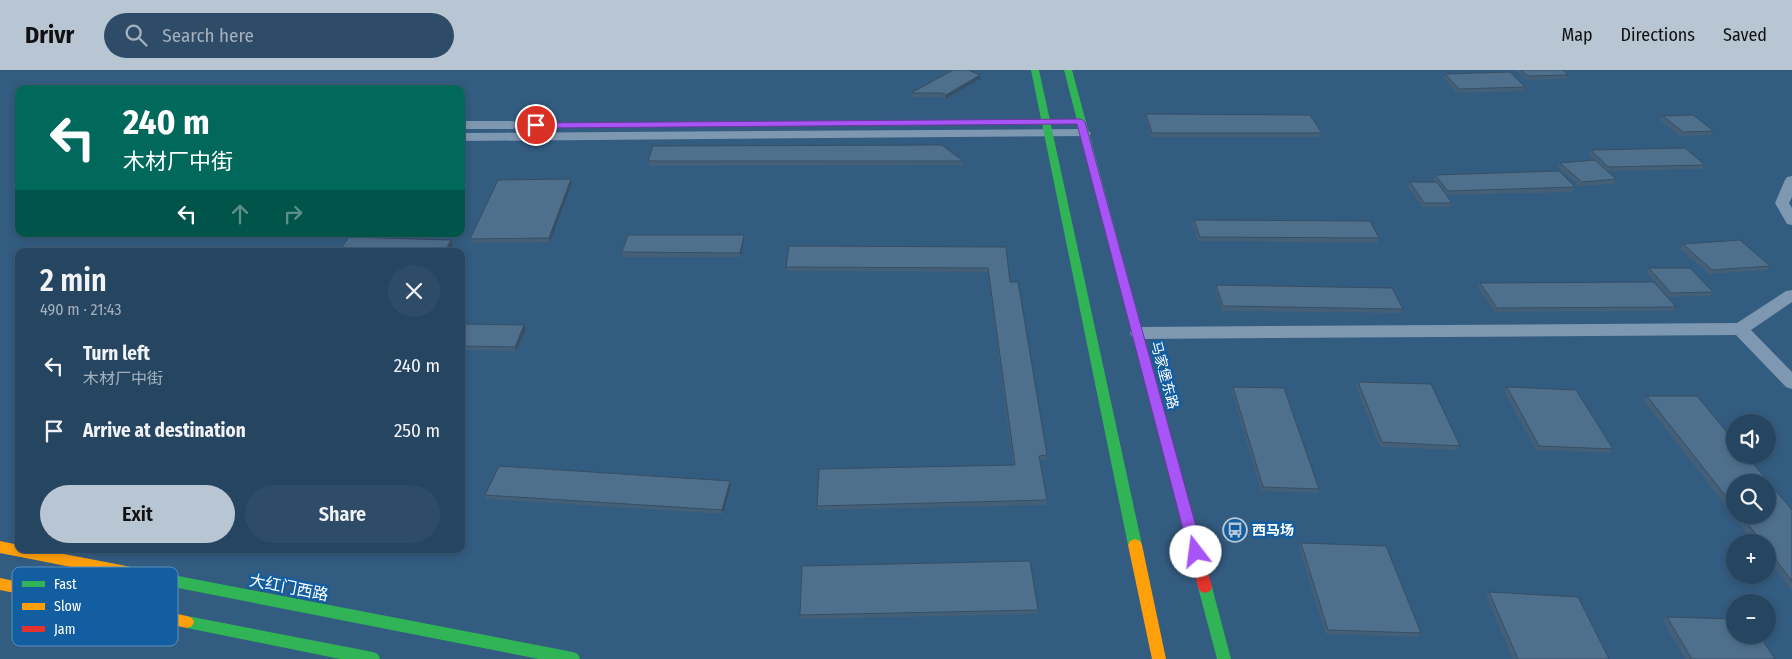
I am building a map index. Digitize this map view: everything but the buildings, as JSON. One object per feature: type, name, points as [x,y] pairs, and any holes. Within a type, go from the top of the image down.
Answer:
[{"type":"main road","points":[[1035,70],[1159,659]]},
{"type":"main road","name":"马家堡东路","points":[[1068,70],[1224,659]]},
{"type":"main road","name":"大红门西路","points":[[0,547],[15,550]]},
{"type":"main road","name":"大红门西路","points":[[31,553],[102,567]]},
{"type":"main road","name":"大红门西路","points":[[178,582],[573,659]]},
{"type":"main road","points":[[178,620],[373,659]]},
{"type":"street","points":[[465,125],[1048,128]]},
{"type":"street","points":[[465,138],[1082,127]]},
{"type":"street","points":[[1792,180],[1782,203],[1792,221]]},
{"type":"street","points":[[1138,332],[1740,329],[1792,295]]},
{"type":"street","points":[[1740,329],[1792,383]]},
{"type":"traffic: fast","points":[[1035,70],[1135,545]]},
{"type":"traffic: fast","points":[[1068,70],[1166,441]]},
{"type":"traffic: fast","points":[[178,582],[573,659]]},
{"type":"traffic: fast","points":[[1205,587],[1224,659]]},
{"type":"traffic: fast","points":[[187,622],[373,659]]},
{"type":"traffic: slow","points":[[1135,545],[1159,659]]},
{"type":"traffic: slow","points":[[0,547],[15,550]]},
{"type":"traffic: slow","points":[[31,553],[102,567]]},
{"type":"traffic: slow","points":[[0,584],[12,586]]},
{"type":"traffic: slow","points":[[178,620],[187,622]]},
{"type":"traffic: jam","points":[[1166,441],[1205,587]]},
{"type":"place","name":"西马场","points":[[1235,530]]},
{"type":"route","points":[[536,125],[1081,122],[1196,552]]}]
